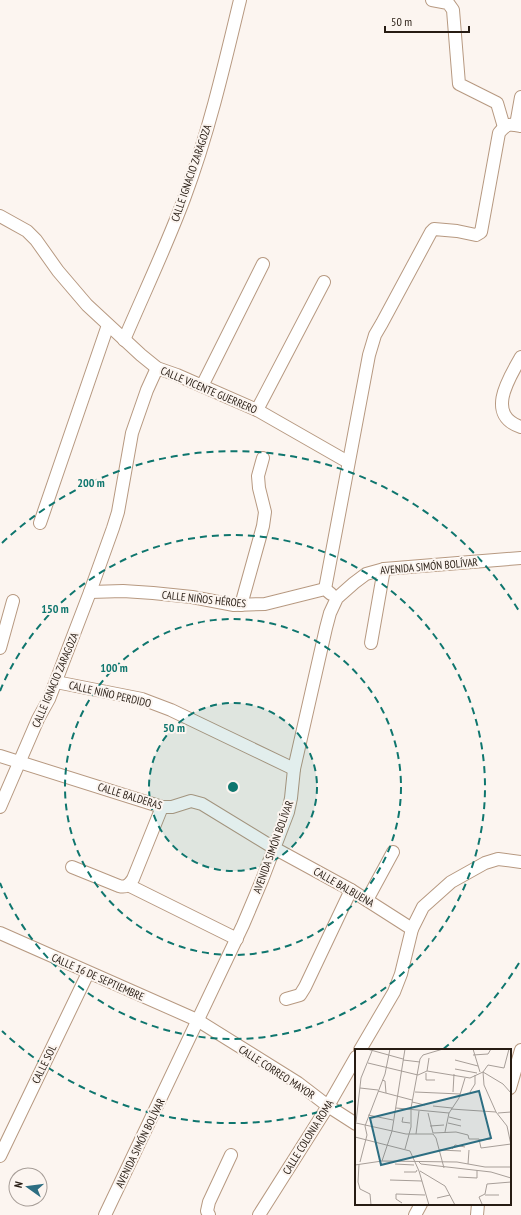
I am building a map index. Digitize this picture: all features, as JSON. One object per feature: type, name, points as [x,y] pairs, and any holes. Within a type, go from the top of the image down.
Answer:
[{"type":"street","name":"CALLE IGNACIO ZARAGOZA","points":[[124,340],[184,199],[200,149],[240,0]]},
{"type":"street","points":[[432,0],[448,3],[453,10],[459,84],[497,103],[514,126]]},
{"type":"street","points":[[514,126],[521,97]]},
{"type":"street","points":[[337,598],[325,589],[369,355],[375,335],[434,229],[476,235],[481,232],[499,133],[514,126]]},
{"type":"street","name":"CALLE VICENTE GUERRERO","points":[[0,216],[26,231],[36,240],[58,271],[87,305],[124,340],[157,368],[257,410],[348,462]]},
{"type":"street","points":[[202,386],[263,264]]},
{"type":"street","points":[[257,410],[324,282]]},
{"type":"street","points":[[40,523],[108,325]]},
{"type":"street","points":[[521,357],[502,393],[502,410],[508,420],[521,427]]},
{"type":"street","name":"CALLE IGNACIO ZARAGOZA","points":[[0,807],[38,719],[49,699],[90,592],[118,512],[132,433],[146,390],[157,368]]},
{"type":"street","points":[[241,605],[264,526],[265,512],[259,488],[258,476],[263,458]]},
{"type":"street","name":"AVENIDA SIMÓN BOLÍVAR","points":[[105,1215],[237,939],[262,880],[288,812],[294,769],[326,628],[330,613],[337,598],[366,574],[384,569],[520,555]]},
{"type":"street","points":[[371,643],[384,569]]},
{"type":"street","name":"CALLE NIÑOS HÉROES","points":[[90,592],[123,591],[152,593],[192,597],[241,605],[265,604],[325,589]]},
{"type":"street","points":[[0,648],[13,601]]},
{"type":"street","name":"CALLE NIÑO PERDIDO","points":[[56,682],[142,699],[172,710],[294,769]]},
{"type":"street","name":"CALLE BALDERAS","points":[[0,756],[8,760],[20,762],[162,807],[172,807],[191,801],[202,804],[274,848]]},
{"type":"street","points":[[72,867],[119,886],[124,887],[128,885],[133,879],[162,807]]},
{"type":"street","name":"CALLE BALBUENA","points":[[274,848],[351,890],[412,929]]},
{"type":"street","points":[[367,900],[393,852]]},
{"type":"street","points":[[361,1049],[394,992],[401,974],[412,929],[423,907],[451,882],[466,872],[485,863],[498,859],[521,862]]},
{"type":"street","points":[[128,885],[237,939]]},
{"type":"street","points":[[286,999],[300,995],[305,987],[351,890]]},
{"type":"street","name":"CALLE 16 DE SEPTIEMBRE","points":[[0,933],[197,1020]]},
{"type":"street","name":"CALLE SOL","points":[[0,1156],[88,973]]},
{"type":"street","name":"CALLE CORREO MAYOR","points":[[197,1020],[298,1083],[328,1106],[355,1123]]},
{"type":"street","points":[[511,1085],[521,1050]]},
{"type":"street","name":"CALLE COLONIA ROMA","points":[[259,1215],[328,1106],[355,1059]]},
{"type":"street","points":[[208,1213],[209,1202],[231,1156]]},
{"type":"street","points":[[415,1215],[420,1205]]},
{"type":"street","points":[[477,1215],[478,1205]]}]
